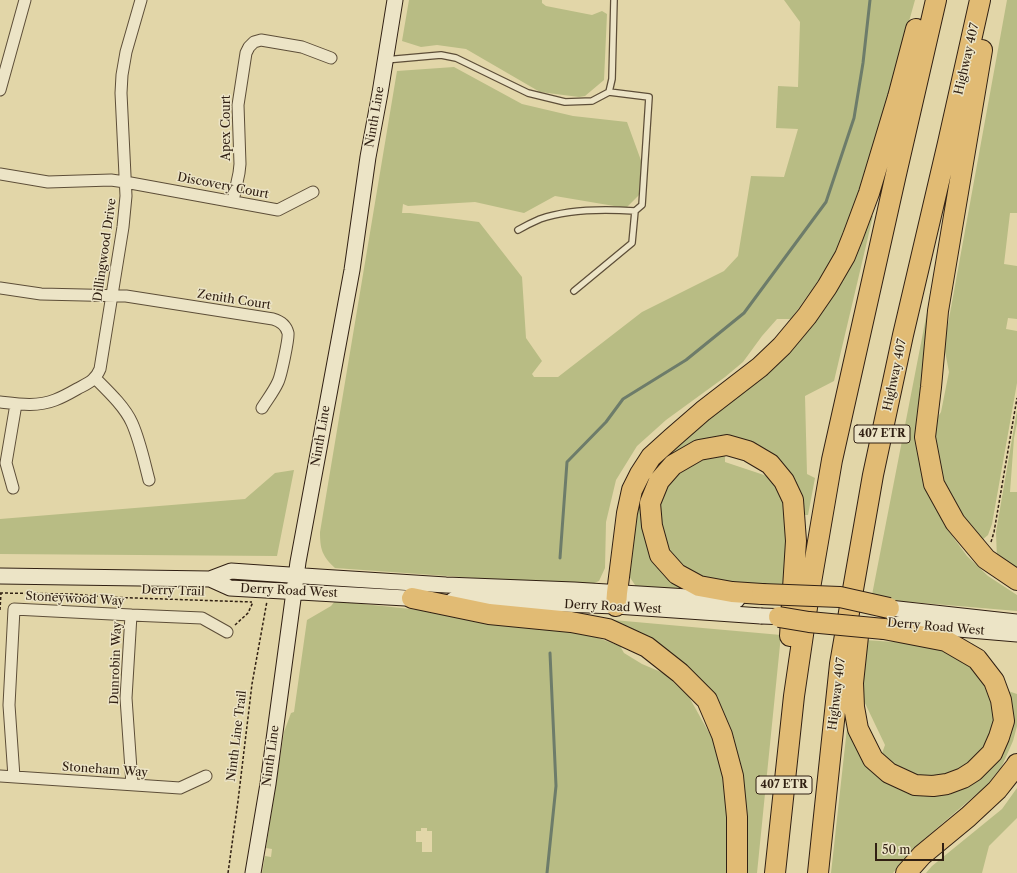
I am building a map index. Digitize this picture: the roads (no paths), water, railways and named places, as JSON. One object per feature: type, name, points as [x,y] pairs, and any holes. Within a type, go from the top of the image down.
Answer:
[{"type":"highway","points":[[616,600],[627,513],[632,490],[640,474],[652,457],[672,438],[703,411],[760,367],[782,346],[807,316],[845,256],[869,193],[898,97],[923,0]]},
{"type":"highway","name":"407 ETR","points":[[775,873],[794,696],[808,594],[832,460],[936,0]]},
{"type":"highway","name":"Highway 407","points":[[818,873],[840,664],[874,475],[903,335],[980,0]]},
{"type":"highway","points":[[990,0],[938,311],[925,437],[934,484],[955,522],[986,559],[1017,580]]},
{"type":"highway","points":[[794,696],[785,680],[790,645],[796,541],[793,500],[784,481],[770,464],[748,451],[727,445],[699,450],[673,465],[659,480],[650,503],[652,526],[660,555],[677,574],[699,586],[732,592],[766,607],[809,622],[886,620]]},
{"type":"highway","points":[[766,607],[840,597],[886,620],[946,641],[977,659],[994,681],[1001,700],[1004,720],[999,738],[992,753],[974,771],[963,778],[947,784],[933,786],[915,785],[889,773],[873,758],[858,729],[854,707],[853,683],[874,475]]},
{"type":"highway","points":[[412,598],[489,614],[571,622],[608,629],[647,647],[680,673],[707,700],[722,735],[733,776],[738,817],[737,873]]},
{"type":"highway","points":[[906,873],[922,855],[968,817],[997,790],[1017,764]]},
{"type":"main road","name":"Ninth Line","points":[[253,873],[268,784],[294,583],[352,270],[368,157],[395,0]]},
{"type":"main road","name":"Derry Road West","points":[[0,576],[210,579],[230,588],[294,583],[438,584],[574,590],[616,600]]},
{"type":"main road","name":"Derry Road West","points":[[294,583],[412,598],[616,600],[766,607]]},
{"type":"main road","name":"Derry Road West","points":[[886,620],[1017,622]]},
{"type":"main road","name":"Derry Road West","points":[[886,620],[1017,634]]},
{"type":"street","points":[[0,90],[25,0]]},
{"type":"street","name":"Dillingwood Drive","points":[[95,378],[100,369],[123,227],[126,196],[121,93],[122,75],[126,52],[141,0]]},
{"type":"street","name":"Apex Court","points":[[233,201],[240,164],[238,105],[248,47],[254,42],[261,40],[302,47],[331,58]]},
{"type":"street","name":"Discovery Court","points":[[0,174],[48,182],[111,180],[278,210],[313,192]]},
{"type":"street","points":[[0,288],[41,294],[112,296]]},
{"type":"street","name":"Zenith Court","points":[[112,296],[126,296],[280,321],[285,326],[288,333],[288,341],[278,382],[262,408]]},
{"type":"street","points":[[0,402],[35,405],[49,402],[95,378],[127,414],[132,423],[149,480]]},
{"type":"street","points":[[13,488],[6,463],[16,404]]},
{"type":"street","name":"Stoneywood Way","points":[[14,777],[9,705],[14,609],[202,618],[227,632]]},
{"type":"street","name":"Dunrobin Way","points":[[131,615],[126,698],[132,784]]},
{"type":"street","name":"Stoneham Way","points":[[0,776],[180,788],[206,776]]},
{"type":"lane","points":[[609,92],[612,78],[614,0]]},
{"type":"lane","points":[[385,60],[441,55],[456,58],[528,92],[565,102],[592,101],[609,92],[649,97],[642,205],[635,210],[616,209],[572,212],[541,219],[518,230]]},
{"type":"lane","points":[[574,291],[632,243],[635,210]]},
{"type":"waterway","points":[[560,558],[567,462],[606,422],[623,399],[686,360],[744,313],[826,202],[854,118],[863,63],[870,0]]},
{"type":"waterway","points":[[547,873],[556,786],[550,653]]}]
